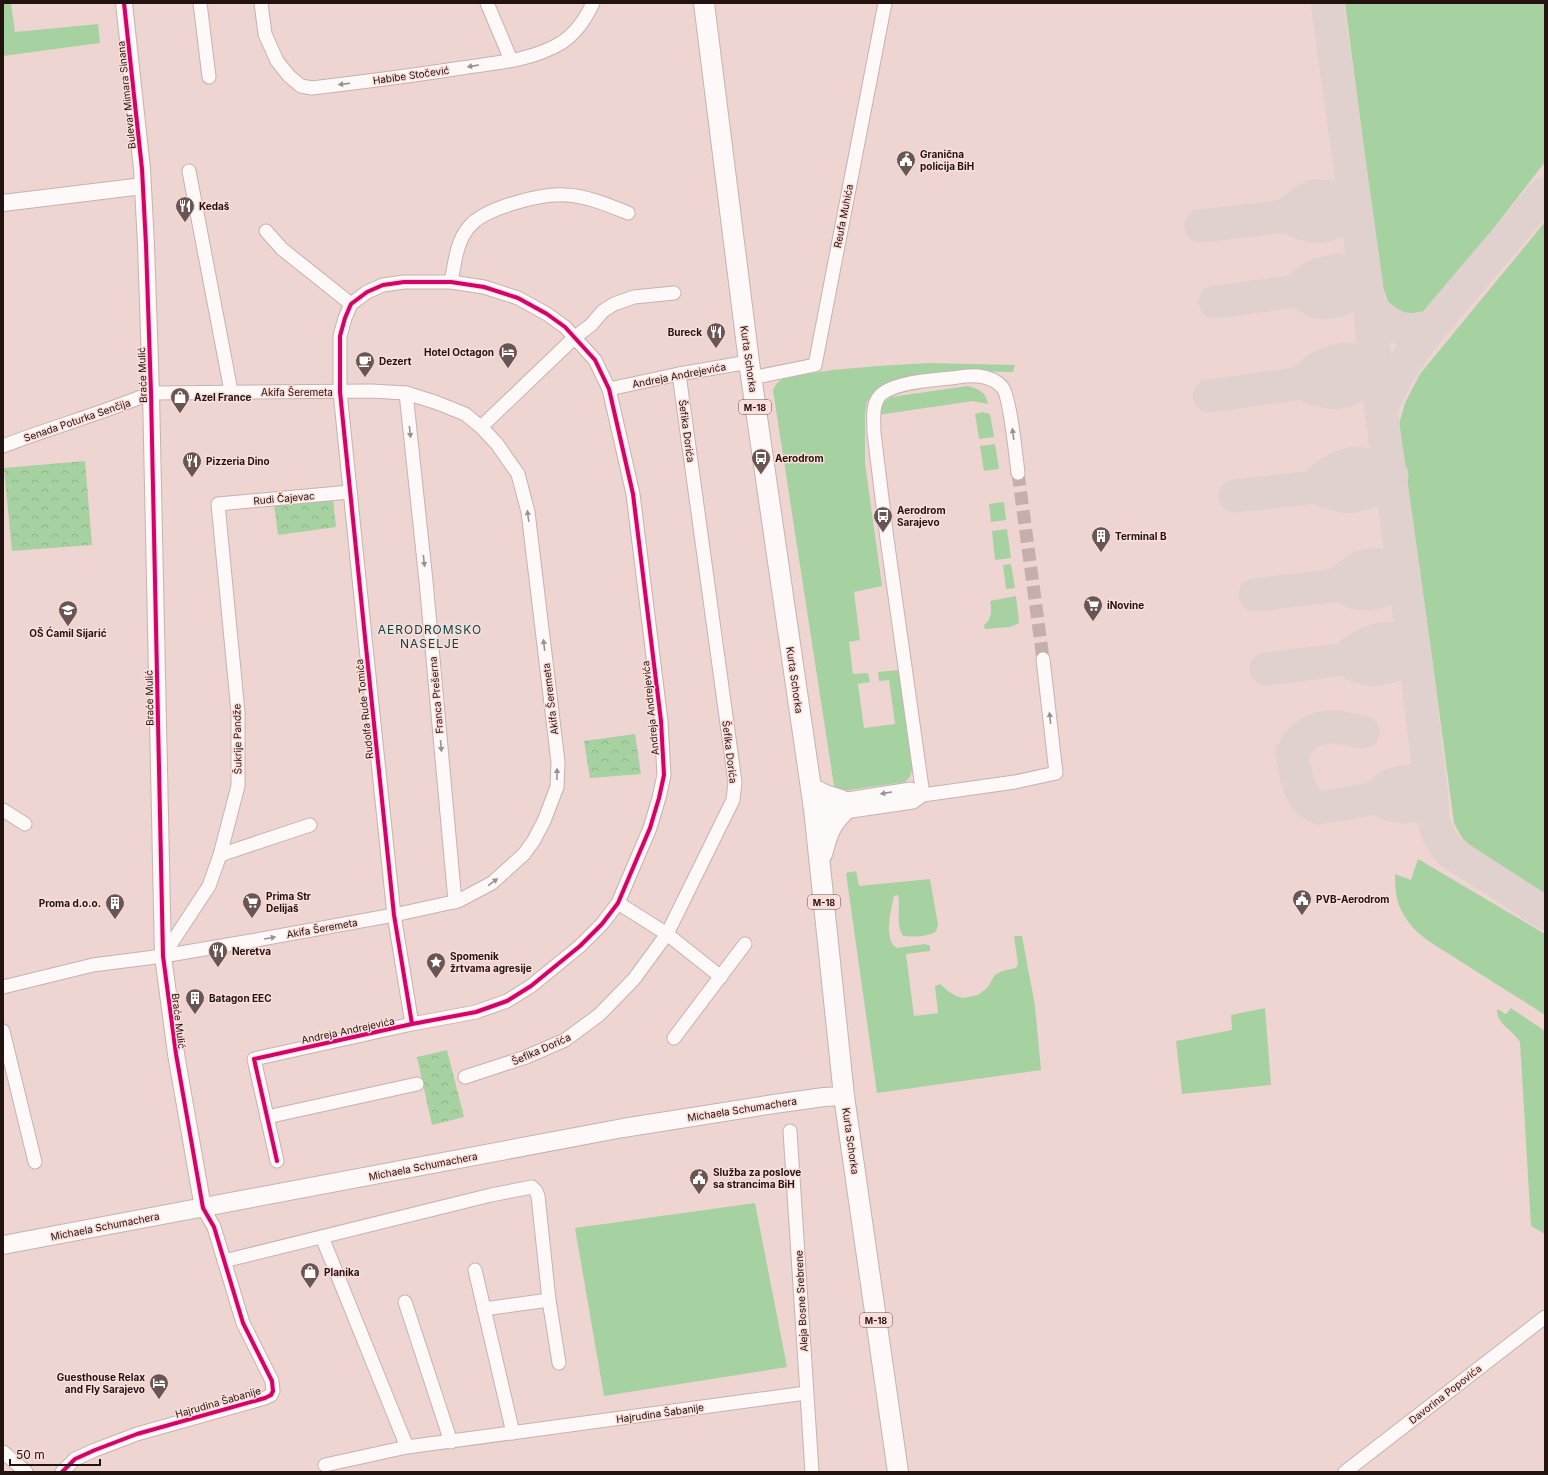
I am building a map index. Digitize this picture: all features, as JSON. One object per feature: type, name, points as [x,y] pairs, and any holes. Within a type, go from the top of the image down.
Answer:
[{"type":"main road","name":"Kurta Schorka","points":[[704,3],[750,370],[814,809],[844,1096],[898,1472]]},
{"type":"main road","points":[[811,788],[842,806],[829,831],[820,864]]},
{"type":"main road","name":"Michaela Schumachera","points":[[3,1245],[623,1128],[774,1104],[844,1096]]},
{"type":"street","name":"Bulevar Mimara Sinana","points":[[124,3],[143,186]]},
{"type":"street","points":[[200,3],[209,77]]},
{"type":"street","name":"Habibe Stočević","points":[[261,3],[265,34],[277,60],[289,76],[301,86],[312,88],[511,60],[544,51],[562,42],[577,30],[593,3]]},
{"type":"street","points":[[487,3],[511,60]]},
{"type":"street","name":"Reufa Muhića","points":[[750,370],[815,365],[885,3]]},
{"type":"street","points":[[189,171],[230,391]]},
{"type":"street","points":[[3,203],[143,186]]},
{"type":"street","name":"Braće Mulić","points":[[143,186],[151,393],[160,898],[163,956],[176,1054],[203,1208]]},
{"type":"street","points":[[451,282],[459,243],[469,226],[488,213],[511,203],[533,198],[566,194],[598,202],[628,213]]},
{"type":"street","points":[[266,232],[282,249],[351,304],[340,336],[340,392]]},
{"type":"street","name":"Andreja Andrejevića","points":[[277,1161],[254,1059],[412,1024],[476,1012],[507,1001],[543,978],[580,946],[602,924],[618,903],[650,828],[664,775],[661,721],[633,494],[609,389],[595,360],[565,327],[548,314],[518,298],[484,287],[451,282],[404,282],[383,285],[367,292],[351,304]]},
{"type":"street","points":[[481,427],[575,337],[591,325],[602,311],[614,304],[634,297],[674,293]]},
{"type":"street","name":"Andreja Andrejevića","points":[[609,389],[679,374],[750,370]]},
{"type":"street","name":"Šefika Dorića","points":[[465,1077],[526,1057],[565,1040],[582,1029],[599,1014],[634,979],[667,934],[733,800],[735,782],[679,374]]},
{"type":"street","points":[[923,795],[883,509],[874,433],[875,406],[877,399],[884,392],[899,386],[927,380],[976,376],[995,380],[1004,388],[1008,401],[1018,473]]},
{"type":"street","name":"Akifa Šeremeta","points":[[151,393],[230,391],[371,391],[406,393],[435,402],[465,414],[481,427],[497,444],[518,474],[528,512],[558,762],[557,787],[544,820],[534,840],[524,854],[492,883],[457,902],[394,915],[163,956]]},
{"type":"street","name":"Rudolfa Rude Tomića","points":[[340,392],[394,915],[412,1024]]},
{"type":"street","name":"Senada Poturka Senčija","points":[[3,446],[36,433],[121,406],[151,393]]},
{"type":"street","name":"Franca Prešerna","points":[[406,393],[457,902]]},
{"type":"street","name":"Rudi Čajevac","points":[[218,504],[350,492]]},
{"type":"street","name":"Šukrije Pandže","points":[[163,956],[209,886],[220,854],[238,786],[238,712],[218,504]]},
{"type":"street","points":[[814,809],[823,813],[842,806],[911,790],[923,795],[1015,782],[1056,773],[1043,659]]},
{"type":"street","points":[[3,810],[25,824]]},
{"type":"street","points":[[220,854],[310,825]]},
{"type":"street","points":[[618,903],[667,934],[721,976]]},
{"type":"street","points":[[674,1038],[745,944]]},
{"type":"street","points":[[3,987],[93,965],[163,956]]},
{"type":"street","points":[[3,1031],[35,1162]]},
{"type":"street","points":[[267,1118],[417,1084]]},
{"type":"street","name":"Aleja Bosne Srebrene","points":[[790,1130],[812,1472]]},
{"type":"street","points":[[203,1208],[214,1227],[224,1261],[491,1195],[532,1187],[538,1196],[549,1300],[559,1363]]},
{"type":"street","points":[[322,1237],[407,1447]]},
{"type":"street","name":"Hajrudina Šabanije","points":[[62,1472],[75,1459],[109,1444],[137,1434],[265,1398],[271,1395],[273,1391],[272,1381],[243,1323],[224,1261]]},
{"type":"street","points":[[475,1270],[513,1433]]},
{"type":"street","points":[[484,1309],[549,1300]]},
{"type":"street","points":[[404,1302],[451,1442]]},
{"type":"street","name":"Davorina Popovića","points":[[1345,1472],[1545,1317]]},
{"type":"street","name":"Hajrudina Šabanije","points":[[325,1465],[407,1447],[806,1394]]},
{"type":"street","points":[[3,1452],[26,1472]]},
{"type":"green space","points":[[3,3],[11,3],[15,32],[98,24],[100,43],[3,56]]},
{"type":"green space","points":[[1345,3],[1545,3],[1545,162],[1432,308],[1418,316],[1409,317],[1396,313],[1388,301],[1381,279]]},
{"type":"green space","points":[[1545,222],[1545,895],[1476,851],[1462,838],[1454,823],[1399,424],[1405,403],[1420,374]]},
{"type":"green space","points":[[928,363],[1015,365],[1013,372],[953,371],[886,384],[875,392],[867,402],[865,413],[865,463],[882,586],[854,592],[860,640],[849,642],[853,674],[868,673],[870,682],[858,684],[864,728],[895,724],[889,680],[879,681],[878,672],[899,670],[913,767],[910,777],[905,782],[842,791],[834,786],[773,390],[777,383],[784,378],[832,370]]},
{"type":"green space","points":[[968,386],[975,388],[984,394],[988,404],[973,401],[878,415],[882,404],[891,397]]},
{"type":"green space","points":[[982,412],[990,414],[994,437],[979,439],[975,414]]},
{"type":"green space","points":[[995,444],[999,469],[984,471],[980,446]]},
{"type":"green space","points":[[85,461],[92,545],[12,551],[4,468]]},
{"type":"green space","points":[[333,499],[336,527],[278,535],[274,504]]},
{"type":"green space","points":[[1004,502],[1006,520],[991,522],[989,504]]},
{"type":"green space","points":[[1007,529],[1011,558],[995,560],[992,531]]},
{"type":"green space","points":[[1011,564],[1015,588],[1006,589],[1003,565]]},
{"type":"green space","points":[[1016,596],[1019,623],[1010,627],[985,629],[984,625],[989,620],[991,614],[990,601]]},
{"type":"green space","points":[[635,734],[641,774],[590,778],[584,741]]},
{"type":"green space","points":[[1418,859],[1545,934],[1545,1015],[1431,943],[1407,920],[1398,903],[1395,874],[1411,880]]},
{"type":"green space","points":[[856,871],[859,886],[930,879],[938,925],[936,931],[925,935],[903,936],[899,926],[898,895],[894,896],[889,924],[890,938],[897,948],[925,944],[930,946],[930,951],[906,954],[914,1016],[938,1013],[935,986],[940,984],[956,996],[963,998],[978,995],[987,988],[995,975],[1002,971],[1016,968],[1018,964],[1014,936],[1022,936],[1035,1006],[1041,1070],[877,1093],[846,873]]},
{"type":"green space","points":[[1265,1008],[1271,1085],[1182,1094],[1176,1041],[1232,1030],[1231,1015]]},
{"type":"green space","points":[[1511,1008],[1545,1031],[1545,1234],[1531,1226],[1520,1042],[1502,1023],[1497,1014],[1497,1009],[1506,1014]]},
{"type":"green space","points":[[447,1050],[464,1117],[432,1125],[417,1057]]},
{"type":"green space","points":[[755,1203],[787,1367],[604,1396],[575,1228]]},
{"type":"taxiway","points":[[1327,3],[1366,281],[1381,410],[1414,648],[1433,819],[1438,834],[1449,851],[1545,913]]},
{"type":"taxiway","points":[[1369,307],[1391,324],[1398,327],[1414,330],[1433,325],[1545,193]]},
{"type":"taxiway","points":[[1314,196],[1335,198],[1355,206],[1340,220],[1323,226],[1306,225],[1287,216],[1299,204],[1314,196]]},
{"type":"taxiway","points":[[1201,226],[1287,216]]},
{"type":"taxiway","points":[[1336,270],[1352,274],[1366,281],[1362,286],[1345,298],[1325,303],[1310,299],[1298,291],[1314,276],[1336,270]]},
{"type":"taxiway","points":[[1215,302],[1298,291]]},
{"type":"taxiway","points":[[1381,410],[1404,365],[1417,345],[1433,325]]},
{"type":"taxiway","points":[[1344,359],[1357,360],[1376,368],[1360,384],[1342,392],[1333,393],[1324,391],[1303,383],[1311,373],[1321,366],[1344,359]]},
{"type":"taxiway","points":[[1209,396],[1303,383]]},
{"type":"taxiway","points":[[1357,463],[1382,468],[1392,475],[1375,489],[1356,496],[1336,495],[1316,487],[1334,470],[1357,463]]},
{"type":"taxiway","points":[[1235,496],[1316,487]]},
{"type":"taxiway","points":[[1255,595],[1338,585],[1356,593],[1367,594],[1380,592],[1388,588],[1399,579],[1404,572],[1384,566],[1368,565],[1354,571],[1338,585]]},
{"type":"taxiway","points":[[1389,638],[1402,641],[1414,648],[1404,660],[1381,669],[1364,668],[1357,666],[1346,659],[1365,644],[1376,640],[1389,638]]},
{"type":"taxiway","points":[[1266,669],[1346,659]]},
{"type":"taxiway","points":[[1363,732],[1341,727],[1330,727],[1317,729],[1305,736],[1292,753],[1296,777],[1306,798],[1319,808],[1376,798]]},
{"type":"taxiway","points":[[1410,781],[1425,786],[1431,792],[1419,803],[1405,807],[1390,805],[1376,798],[1383,790],[1391,785],[1410,781]]},
{"type":"tunnel","points":[[1018,473],[1043,659]]},
{"type":"cycle path","points":[[62,1472],[75,1459],[95,1450],[137,1434],[265,1398],[271,1395],[273,1391],[272,1381],[243,1323],[214,1227],[203,1208],[176,1054],[163,956],[151,393],[146,245],[142,169],[124,3]]},
{"type":"cycle path","points":[[277,1161],[254,1059],[412,1024],[476,1012],[507,1001],[531,986],[580,946],[602,924],[618,903],[650,828],[664,775],[661,721],[633,494],[609,389],[595,360],[565,327],[547,314],[518,298],[484,287],[451,282],[404,282],[383,285],[367,292],[351,304],[340,336],[340,392],[394,915],[412,1024]]},
{"type":"place","name":"Granična policija BiH","points":[[906,177]]},
{"type":"place","name":"Kedaš","points":[[185,223]]},
{"type":"place","name":"Bureck","points":[[716,349]]},
{"type":"place","name":"Hotel Octagon","points":[[508,369]]},
{"type":"place","name":"Dezert","points":[[365,378]]},
{"type":"place","name":"Azel France","points":[[180,414]]},
{"type":"place","name":"Aerodrom","points":[[761,475]]},
{"type":"place","name":"Pizzeria Dino","points":[[192,478]]},
{"type":"place","name":"Aerodrom Sarajevo","points":[[883,533]]},
{"type":"place","name":"Terminal B","points":[[1101,553]]},
{"type":"place","name":"iNovine","points":[[1093,622]]},
{"type":"place","name":"OŠ Ćamil Sijarić","points":[[68,627]]},
{"type":"place","name":"PVB-Aerodrom","points":[[1302,916]]},
{"type":"place","name":"Prima Str Delijaš","points":[[252,919]]},
{"type":"place","name":"Proma d.o.o.","points":[[115,920]]},
{"type":"place","name":"Neretva","points":[[218,968]]},
{"type":"place","name":"Spomenik žrtvama agresije","points":[[436,979]]},
{"type":"place","name":"Batagon EEC","points":[[195,1015]]},
{"type":"place","name":"Služba za poslove sa strancima BiH","points":[[699,1195]]},
{"type":"place","name":"Planika","points":[[310,1289]]},
{"type":"place","name":"Guesthouse Relax and Fly Sarajevo","points":[[159,1400]]},
{"type":"district","name":"AERODROMSKO NASELJE","points":[[430,636]]}]
